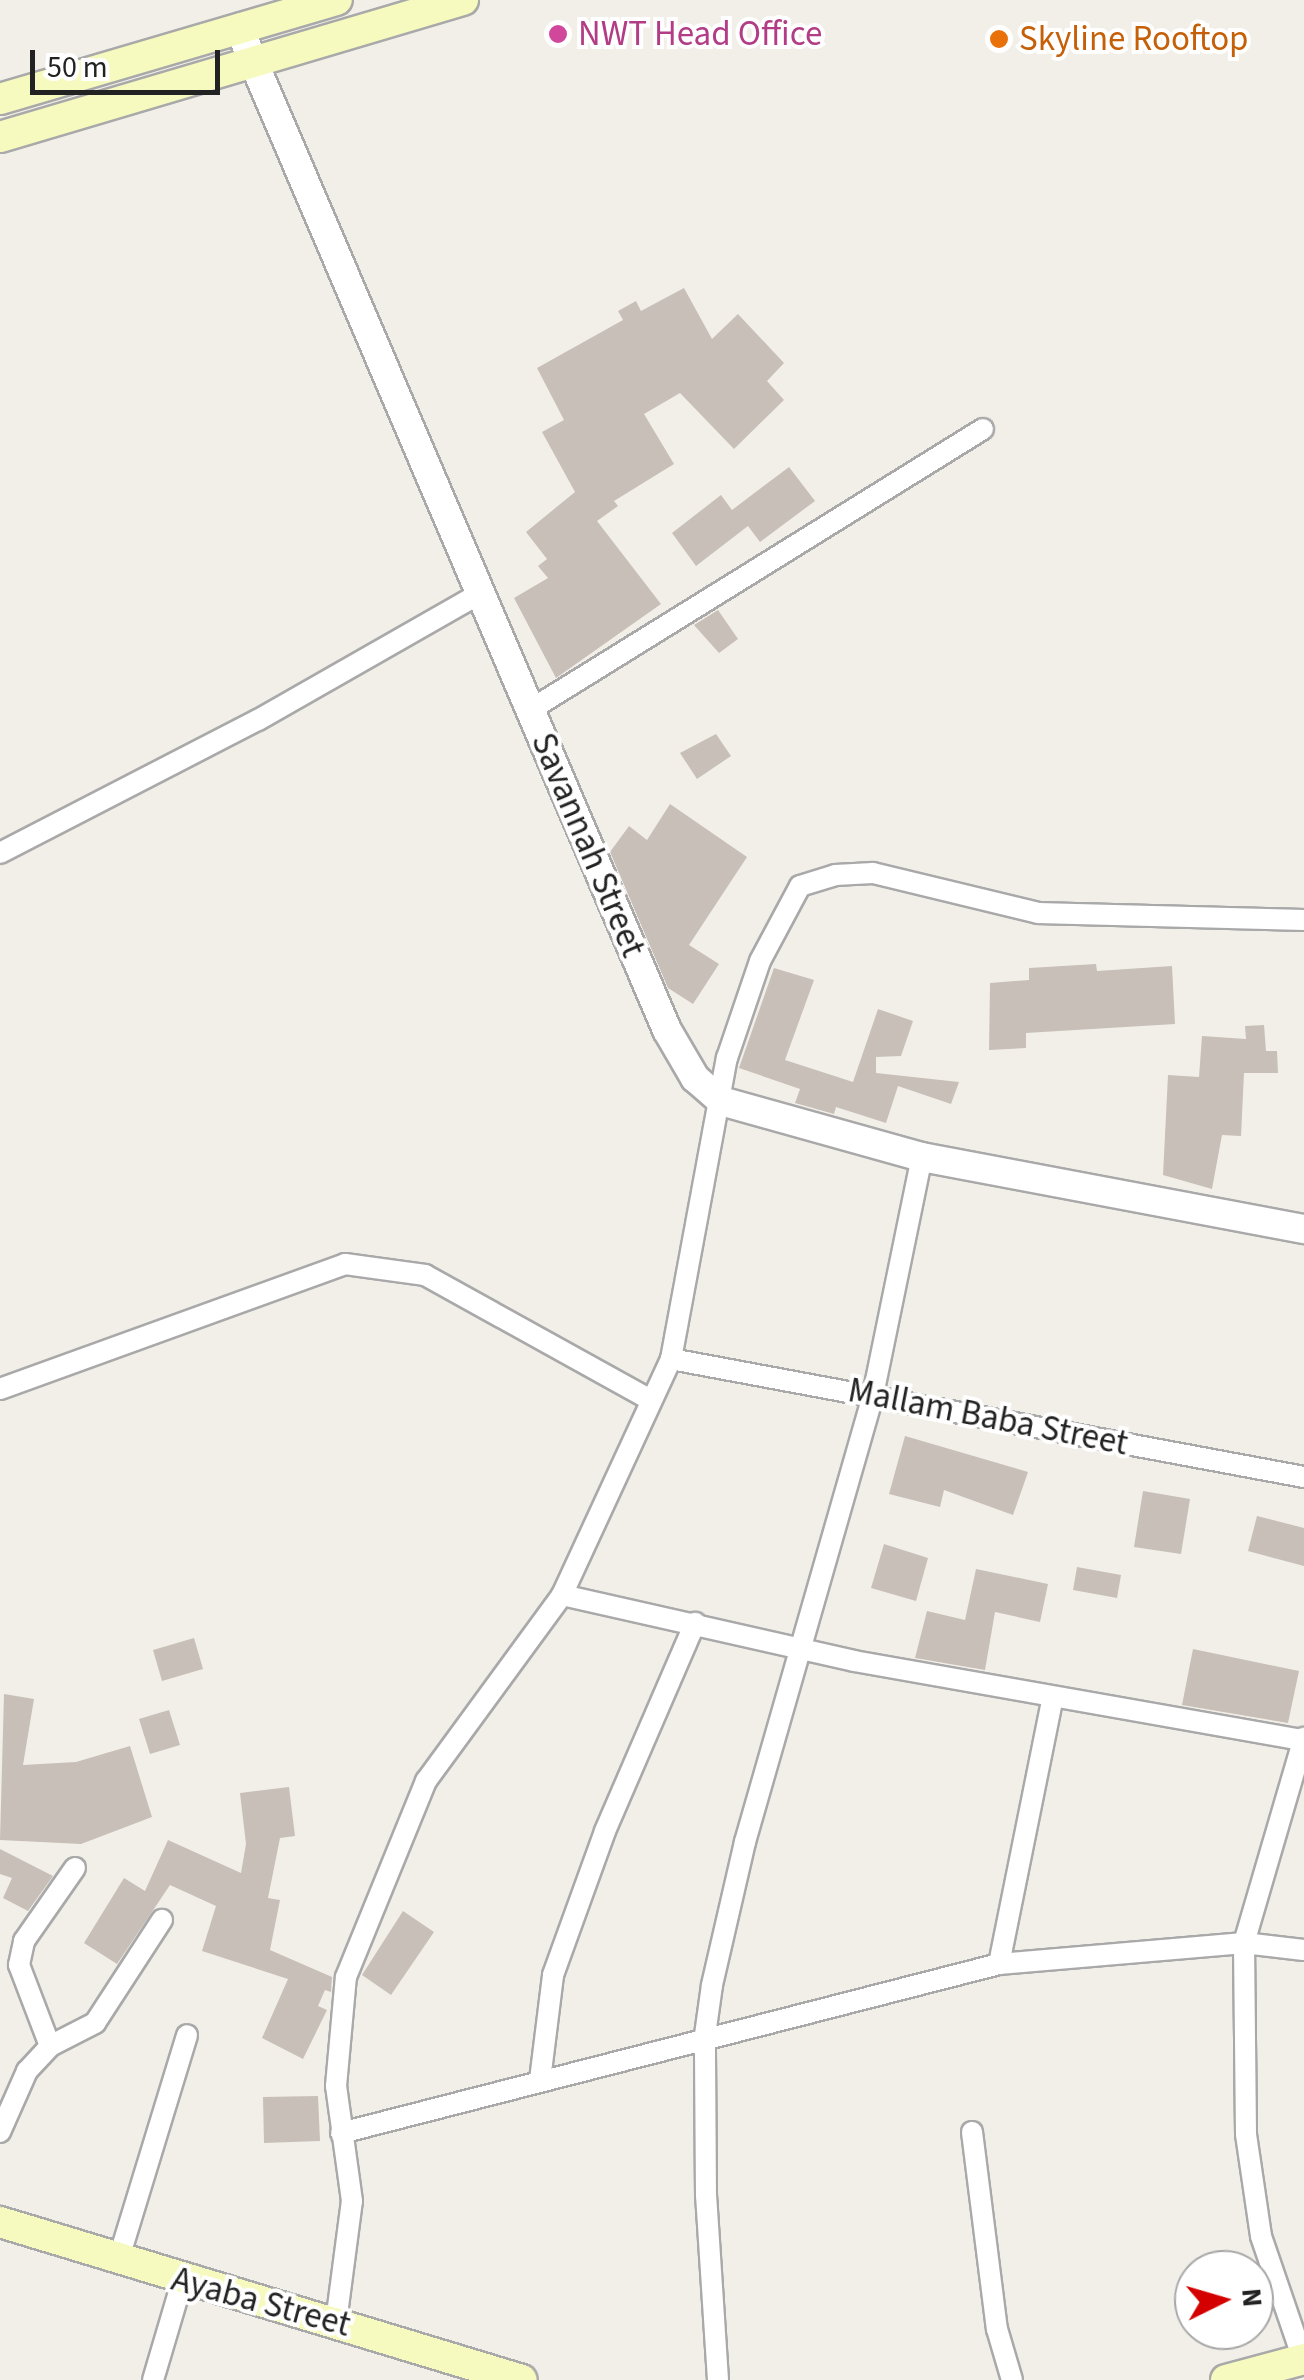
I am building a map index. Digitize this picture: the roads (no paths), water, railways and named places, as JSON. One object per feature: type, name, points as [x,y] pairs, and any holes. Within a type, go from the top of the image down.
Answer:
[{"type":"main road","points":[[0,98],[337,0]]},
{"type":"main road","points":[[0,137],[464,0]]},
{"type":"main road","name":"Ayaba Street","points":[[0,2222],[182,2282],[336,2322],[522,2380]]},
{"type":"main road","points":[[1226,2380],[1304,2359]]},
{"type":"street","name":"Savannah Street","points":[[239,28],[667,1030],[695,1078],[721,1100]]},
{"type":"street","points":[[530,710],[983,429]]},
{"type":"street","points":[[0,852],[228,736],[479,594]]},
{"type":"street","points":[[336,2322],[352,2201],[342,2133],[337,2032],[346,1977],[370,1910],[426,1781],[562,1595],[649,1399],[671,1360],[727,1058],[760,961],[800,886],[835,874],[873,873],[1038,913],[1304,920]]},
{"type":"street","points":[[721,1100],[922,1158],[1304,1228]]},
{"type":"street","points":[[718,2380],[706,2196],[705,2035],[732,1893],[873,1395],[922,1158]]},
{"type":"street","points":[[0,1389],[345,1264],[425,1275],[649,1399]]},
{"type":"street","name":"Mallam Baba Street","points":[[671,1360],[1304,1477]]},
{"type":"street","points":[[562,1595],[1052,1696],[1304,1739],[1244,1943],[1246,2134],[1261,2236],[1304,2359]]},
{"type":"street","points":[[540,2080],[552,1975],[605,1831],[695,1623]]},
{"type":"street","points":[[1000,1964],[1052,1696]]},
{"type":"street","points":[[50,2046],[19,1965],[24,1942],[75,1868]]},
{"type":"street","points":[[0,2132],[27,2071],[50,2046],[96,2023],[162,1920]]},
{"type":"street","points":[[342,2133],[705,2035],[1000,1964],[1244,1943],[1304,1950]]},
{"type":"street","points":[[118,2260],[187,2035]]},
{"type":"street","points":[[972,2132],[997,2329],[1012,2380]]},
{"type":"street","points":[[152,2380],[182,2282]]},
{"type":"place","name":"NWT Head Office","points":[[558,34]]},
{"type":"place","name":"Skyline Rooftop","points":[[999,39]]}]
